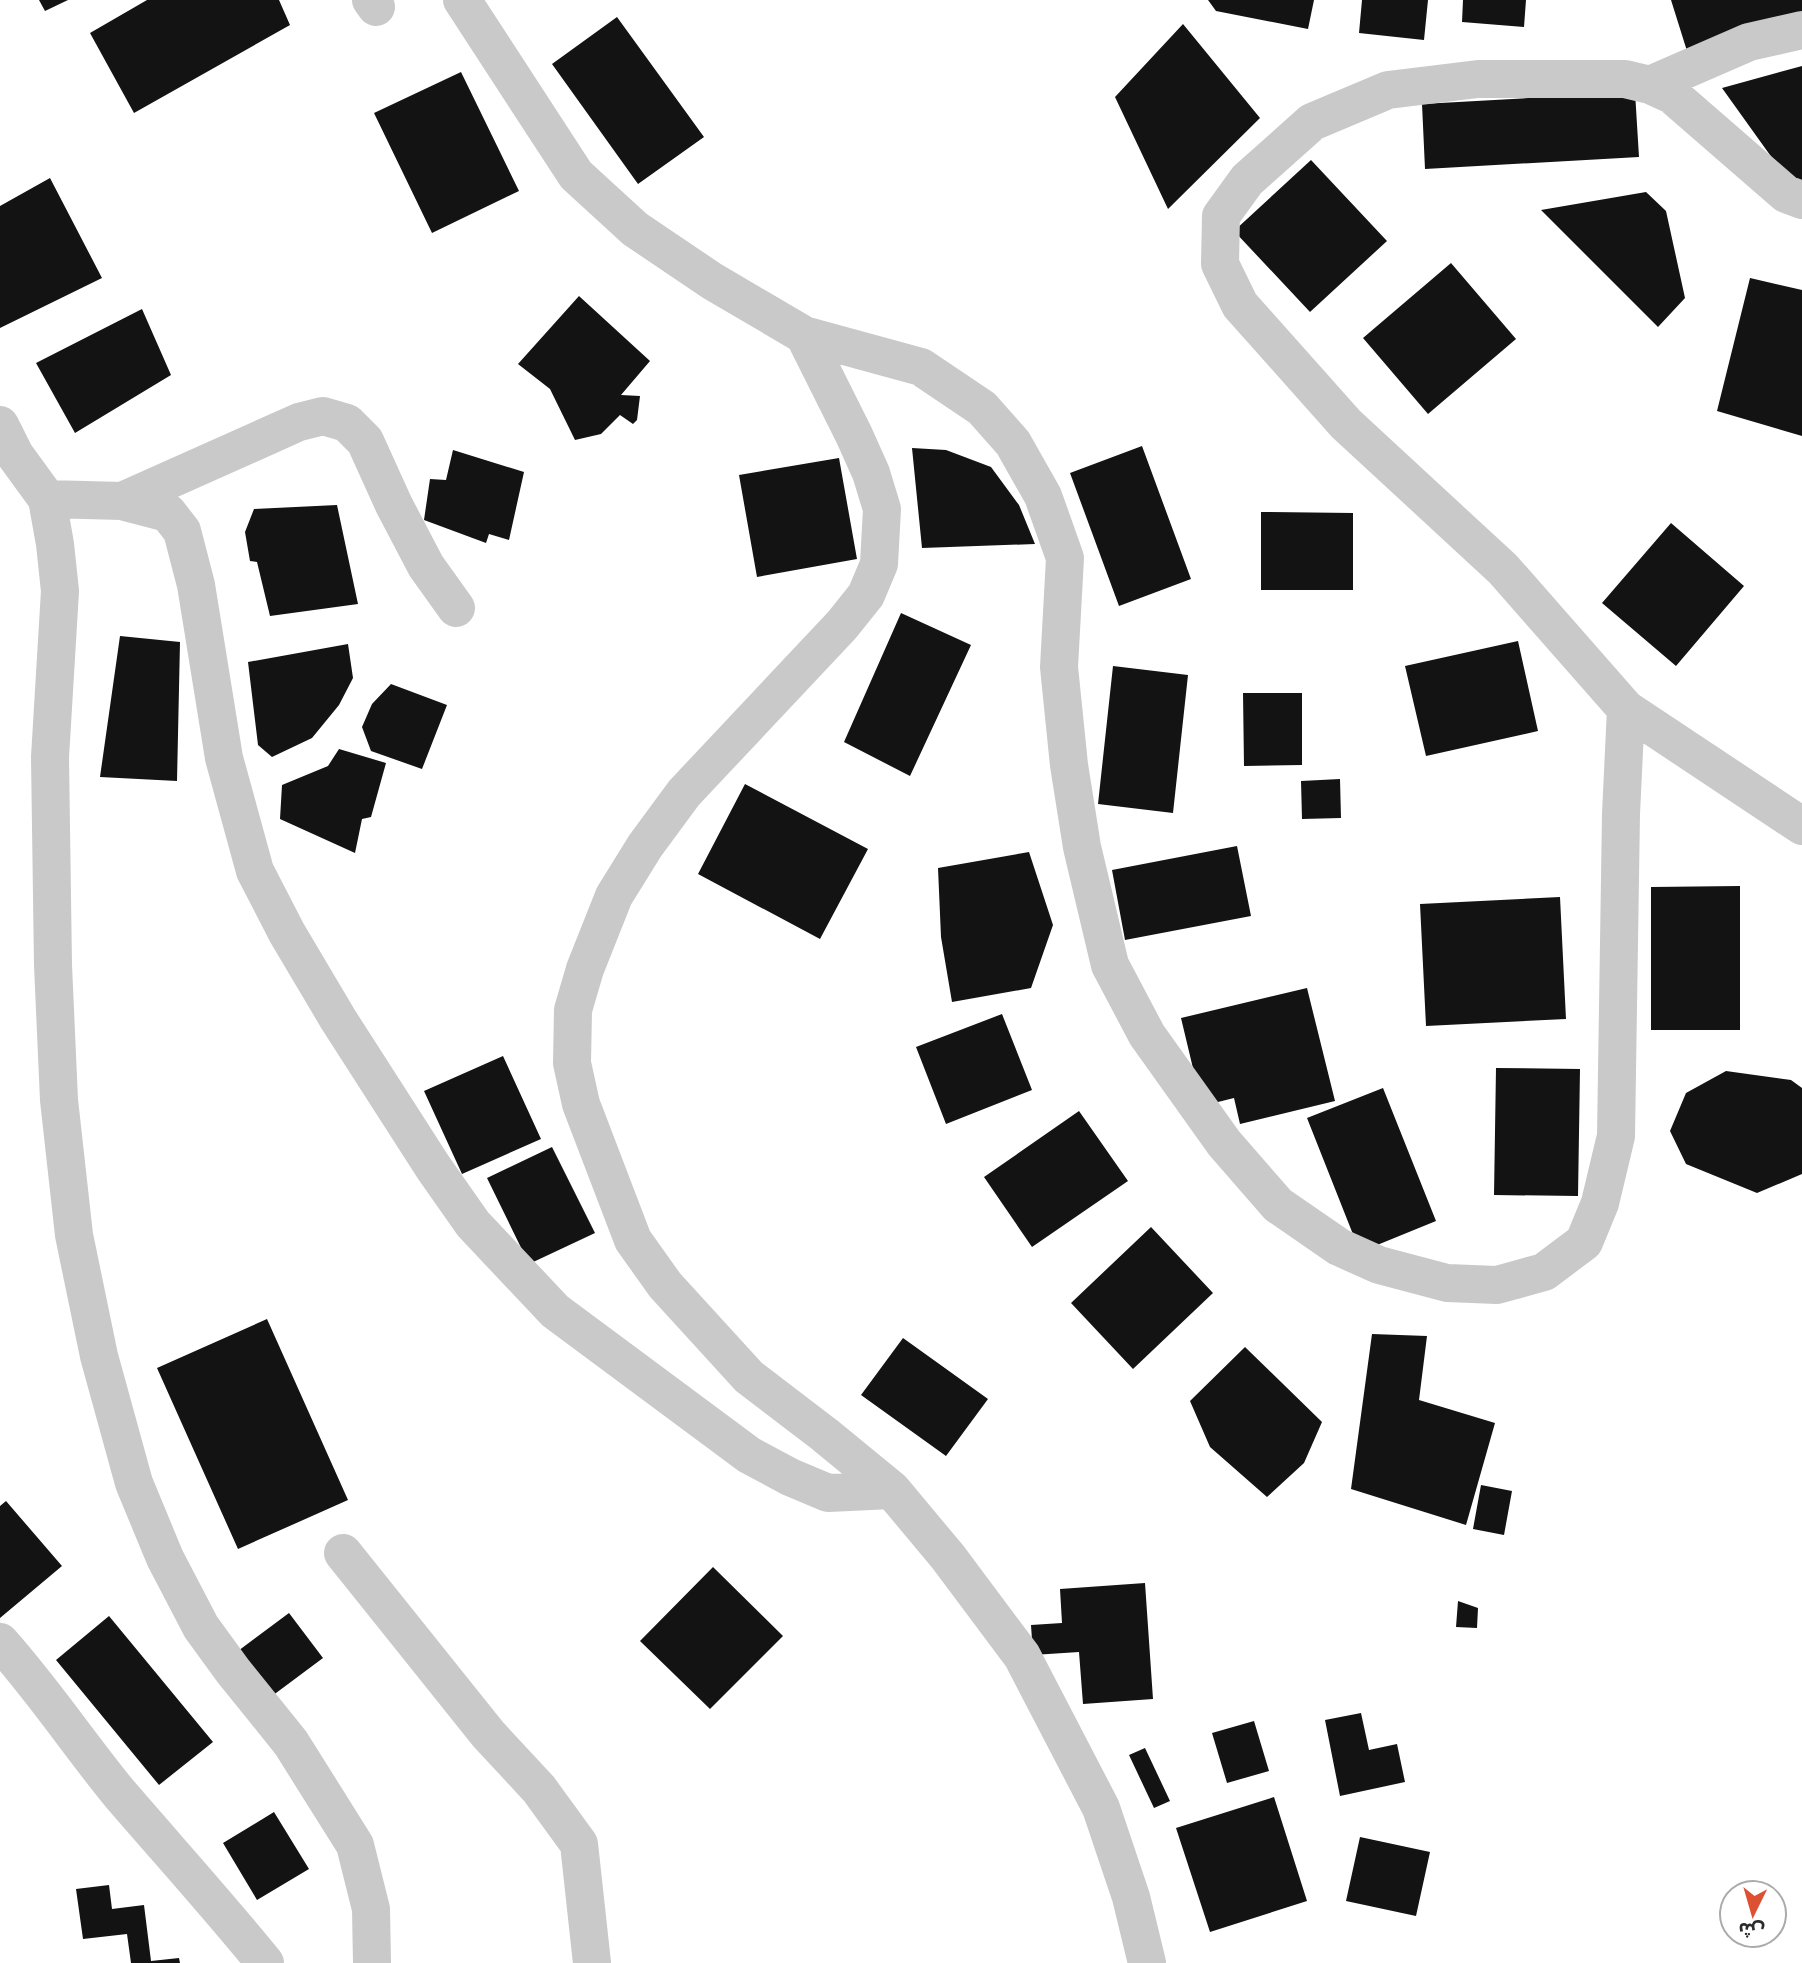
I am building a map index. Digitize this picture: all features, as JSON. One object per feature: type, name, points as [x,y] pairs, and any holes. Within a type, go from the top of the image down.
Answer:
[{"type":"street","points":[[463,0],[576,174],[635,229],[712,281],[804,335],[921,367],[982,408],[1013,443],[1043,496],[1065,558],[1059,667],[1069,765],[1082,847],[1110,965],[1147,1035],[1224,1143],[1278,1205],[1339,1247],[1379,1265],[1447,1283],[1497,1285],[1545,1272],[1584,1242],[1600,1203],[1616,1136],[1621,814],[1626,709]]},
{"type":"street","points":[[1650,85],[1749,42],[1802,30]]},
{"type":"street","points":[[1802,200],[1786,194],[1672,95],[1650,85],[1625,79],[1478,79],[1388,90],[1312,122],[1247,180],[1221,216],[1220,264],[1240,305],[1346,424],[1503,569],[1626,709],[1802,827]]},
{"type":"street","points":[[804,335],[871,473],[882,509],[879,564],[866,595],[842,625],[684,793],[645,846],[614,896],[585,969],[573,1010],[572,1063],[581,1104],[632,1240],[665,1285],[749,1377],[892,1490],[948,1557],[1022,1656],[1101,1808],[1131,1897],[1147,1963]]},
{"type":"street","points":[[122,501],[299,422],[323,416],[347,423],[365,441],[426,566],[456,608]]},
{"type":"street","points":[[5,444],[47,499],[60,591],[50,757],[52,965],[59,1100],[74,1235],[99,1356],[134,1483],[165,1558],[201,1627],[291,1743],[355,1844],[370,1909],[372,1963]]},
{"type":"street","points":[[47,499],[122,501],[168,513],[182,531],[196,585],[224,758],[255,871],[287,933],[338,1019],[473,1224],[555,1311],[749,1455],[828,1493],[892,1490]]},
{"type":"street","points":[[343,1553],[488,1734],[539,1789],[579,1844],[592,1963]]},
{"type":"street","points":[[0,1642],[30,1676],[118,1791],[209,1894],[265,1963]]},
{"type":"building","points":[[39,0],[68,0],[45,11]]},
{"type":"building","points":[[147,0],[279,0],[290,25],[134,113],[90,33]]},
{"type":"building","points":[[1208,0],[1314,0],[1308,29],[1216,11]]},
{"type":"building","points":[[1362,0],[1428,0],[1424,40],[1359,33]]},
{"type":"building","points":[[1463,0],[1526,0],[1524,27],[1462,22]]},
{"type":"building","points":[[1671,0],[1802,0],[1802,14],[1687,51]]},
{"type":"building","points":[[617,17],[704,137],[638,184],[552,64]]},
{"type":"building","points":[[1183,24],[1260,118],[1168,209],[1115,97]]},
{"type":"building","points":[[1802,66],[1802,190],[1795,190],[1722,88]]},
{"type":"building","points":[[461,72],[519,191],[432,233],[374,113]]},
{"type":"building","points":[[1635,92],[1639,157],[1425,169],[1422,104]]},
{"type":"building","points":[[1311,160],[1387,241],[1310,312],[1234,231]]},
{"type":"building","points":[[50,178],[102,278],[0,328],[0,206]]},
{"type":"building","points":[[1646,192],[1666,211],[1685,298],[1658,327],[1541,210]]},
{"type":"building","points":[[1451,263],[1516,339],[1428,414],[1363,338]]},
{"type":"building","points":[[1750,278],[1802,290],[1802,436],[1717,411]]},
{"type":"building","points":[[579,296],[650,361],[621,395],[640,396],[637,420],[633,424],[620,415],[601,434],[575,440],[550,389],[518,364]]},
{"type":"building","points":[[142,309],[171,375],[75,433],[36,363]]},
{"type":"building","points":[[1142,446],[1191,579],[1119,606],[1070,473]]},
{"type":"building","points":[[912,448],[946,450],[991,467],[1019,505],[1035,544],[922,548]]},
{"type":"building","points":[[453,450],[524,472],[509,540],[489,534],[486,543],[424,520],[430,479],[446,480]]},
{"type":"building","points":[[839,458],[857,559],[757,577],[739,475]]},
{"type":"building","points":[[337,505],[358,604],[270,616],[257,562],[250,561],[245,532],[254,509]]},
{"type":"building","points":[[1261,512],[1353,513],[1353,590],[1261,590]]},
{"type":"building","points":[[1671,523],[1744,586],[1676,666],[1602,603]]},
{"type":"building","points":[[901,613],[971,645],[910,776],[844,742]]},
{"type":"building","points":[[120,636],[180,642],[177,781],[100,777]]},
{"type":"building","points":[[1518,641],[1538,731],[1426,756],[1405,666]]},
{"type":"building","points":[[348,644],[353,678],[339,705],[312,738],[272,757],[258,745],[248,662]]},
{"type":"building","points":[[1113,666],[1188,675],[1173,813],[1098,804]]},
{"type":"building","points":[[391,684],[447,705],[422,769],[371,751],[362,727],[372,704]]},
{"type":"building","points":[[1243,693],[1302,693],[1302,765],[1244,766]]},
{"type":"building","points":[[339,749],[386,763],[371,817],[362,819],[355,853],[280,819],[282,785],[328,766]]},
{"type":"building","points":[[1340,779],[1341,818],[1302,819],[1301,781]]},
{"type":"building","points":[[745,784],[868,849],[820,939],[698,874]]},
{"type":"building","points":[[1237,846],[1251,916],[1125,940],[1112,870]]},
{"type":"building","points":[[1029,852],[1053,925],[1031,988],[952,1002],[941,937],[938,868]]},
{"type":"building","points":[[1740,886],[1740,1030],[1651,1030],[1651,887]]},
{"type":"building","points":[[1560,897],[1566,1019],[1426,1026],[1420,904]]},
{"type":"building","points":[[1307,988],[1335,1101],[1240,1124],[1234,1098],[1202,1106],[1181,1018]]},
{"type":"building","points":[[1002,1014],[1032,1090],[946,1124],[916,1047]]},
{"type":"building","points":[[503,1056],[541,1139],[462,1174],[424,1091]]},
{"type":"building","points":[[1496,1068],[1580,1069],[1578,1196],[1494,1195]]},
{"type":"building","points":[[1726,1071],[1791,1080],[1802,1088],[1802,1174],[1757,1193],[1686,1164],[1670,1131],[1686,1093]]},
{"type":"building","points":[[1383,1088],[1436,1221],[1360,1252],[1307,1118]]},
{"type":"building","points":[[1079,1111],[1128,1181],[1032,1247],[984,1177]]},
{"type":"building","points":[[552,1147],[595,1233],[529,1264],[487,1178]]},
{"type":"building","points":[[1151,1227],[1213,1293],[1133,1369],[1071,1303]]},
{"type":"building","points":[[267,1319],[348,1500],[238,1549],[157,1368]]},
{"type":"building","points":[[1372,1334],[1427,1336],[1419,1400],[1495,1423],[1466,1525],[1351,1489]]},
{"type":"building","points":[[903,1338],[988,1399],[946,1456],[861,1395]]},
{"type":"building","points":[[1245,1347],[1322,1422],[1304,1463],[1267,1497],[1210,1447],[1190,1401]]},
{"type":"building","points":[[1481,1485],[1512,1491],[1504,1535],[1473,1529]]},
{"type":"building","points":[[6,1501],[62,1566],[0,1618],[0,1506]]},
{"type":"building","points":[[713,1567],[783,1636],[710,1709],[640,1641]]},
{"type":"building","points":[[1145,1583],[1153,1699],[1083,1704],[1079,1652],[1033,1655],[1031,1625],[1062,1623],[1060,1589]]},
{"type":"building","points":[[1458,1601],[1478,1608],[1477,1628],[1456,1627]]},
{"type":"building","points":[[289,1613],[323,1658],[272,1696],[238,1651]]},
{"type":"building","points":[[109,1616],[213,1742],[159,1785],[56,1660]]},
{"type":"building","points":[[1361,1713],[1369,1750],[1397,1744],[1405,1782],[1340,1796],[1325,1720]]},
{"type":"building","points":[[1254,1721],[1269,1771],[1227,1783],[1212,1733]]},
{"type":"building","points":[[1145,1748],[1170,1801],[1154,1808],[1129,1755]]},
{"type":"building","points":[[1274,1797],[1307,1901],[1210,1932],[1176,1828]]},
{"type":"building","points":[[274,1812],[309,1869],[257,1900],[223,1843]]},
{"type":"building","points":[[1360,1837],[1430,1852],[1416,1916],[1346,1901]]},
{"type":"building","points":[[109,1885],[112,1909],[144,1905],[151,1961],[179,1958],[180,1963],[131,1963],[127,1934],[83,1939],[76,1889]]}]
